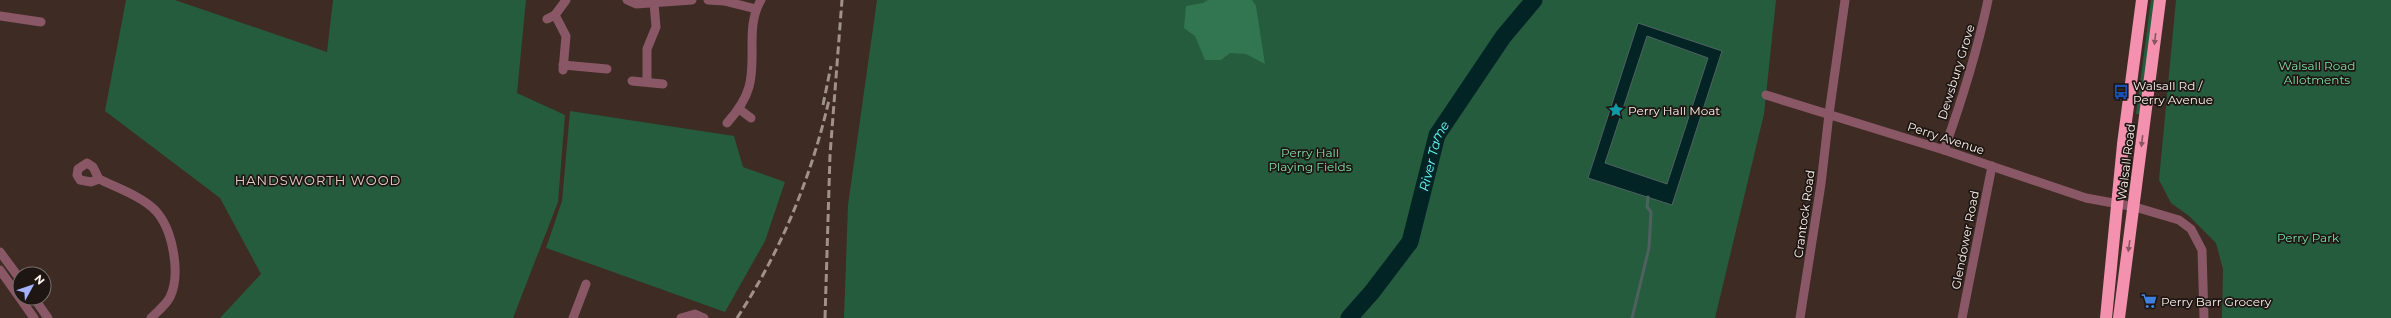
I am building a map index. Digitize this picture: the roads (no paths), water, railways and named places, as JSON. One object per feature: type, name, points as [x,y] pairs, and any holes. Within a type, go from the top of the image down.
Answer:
[{"type":"highway","name":"Walsall Road","points":[[2106,318],[2142,0]]},
{"type":"highway","name":"Walsall Road","points":[[2119,318],[2160,0]]},
{"type":"street","points":[[566,0],[551,17],[566,36],[563,67],[607,69]]},
{"type":"street","points":[[627,0],[636,4],[692,0]]},
{"type":"street","points":[[708,0],[724,1],[756,9]]},
{"type":"street","points":[[727,123],[739,109],[749,88],[752,70],[751,42],[756,9],[761,0]]},
{"type":"street","name":"Crantock Road","points":[[1800,318],[1821,184],[1845,0]]},
{"type":"street","name":"Dewsbury Grove","points":[[1944,150],[1966,89],[1980,39],[1988,0]]},
{"type":"street","points":[[647,81],[647,49],[656,27],[654,3]]},
{"type":"street","points":[[0,16],[41,22]]},
{"type":"street","points":[[632,81],[647,81],[663,84]]},
{"type":"street","name":"Perry Avenue","points":[[1766,95],[1944,150],[2086,198],[2118,204]]},
{"type":"street","points":[[739,109],[751,118]]},
{"type":"street","name":"Glendower Road","points":[[1962,318],[1992,166]]},
{"type":"street","points":[[99,179],[131,194],[156,211],[172,238],[175,266],[170,298],[151,318]]},
{"type":"street","name":"Walsall Road","points":[[2118,204],[2134,207]]},
{"type":"street","points":[[2134,207],[2179,220],[2191,229],[2202,250],[2204,318]]},
{"type":"street","points":[[0,252],[12,268]]},
{"type":"street","points":[[0,270],[34,318]]},
{"type":"street","points":[[573,318],[586,284]]},
{"type":"street","points":[[40,306],[48,318]]},
{"type":"street","points":[[682,318],[695,314],[704,318]]},
{"type":"water","name":"Perry Hall Moat","points":[[1638,23],[1722,51],[1672,205],[1588,178]],"holes":[[[1647,36],[1708,58],[1667,184],[1605,163]]]},
{"type":"waterway","name":"River Tame","points":[[1349,318],[1372,292],[1410,242],[1437,135],[1503,37],[1534,0]]},
{"type":"waterway","points":[[1632,318],[1649,248],[1651,212],[1647,207],[1648,197]]},
{"type":"railway","points":[[825,318],[830,155],[842,0]]},
{"type":"railway","points":[[823,105],[831,66]]},
{"type":"railway","points":[[737,318],[767,267],[793,213],[813,158],[829,100]]},
{"type":"place","name":"Walsall Rd / Perry Avenue","points":[[2121,92]]},
{"type":"place","name":"Perry Hall Moat","points":[[1616,110]]},
{"type":"place","name":"Perry Barr Grocery","points":[[2149,301]]},
{"type":"district","name":"HANDSWORTH WOOD","points":[[318,180]]},
{"type":"park label","name":"Walsall Road Allotments","points":[[2317,72]]},
{"type":"park label","name":"Perry Hall Playing Fields","points":[[1310,159]]},
{"type":"park label","name":"Perry Park","points":[[2308,237]]}]
